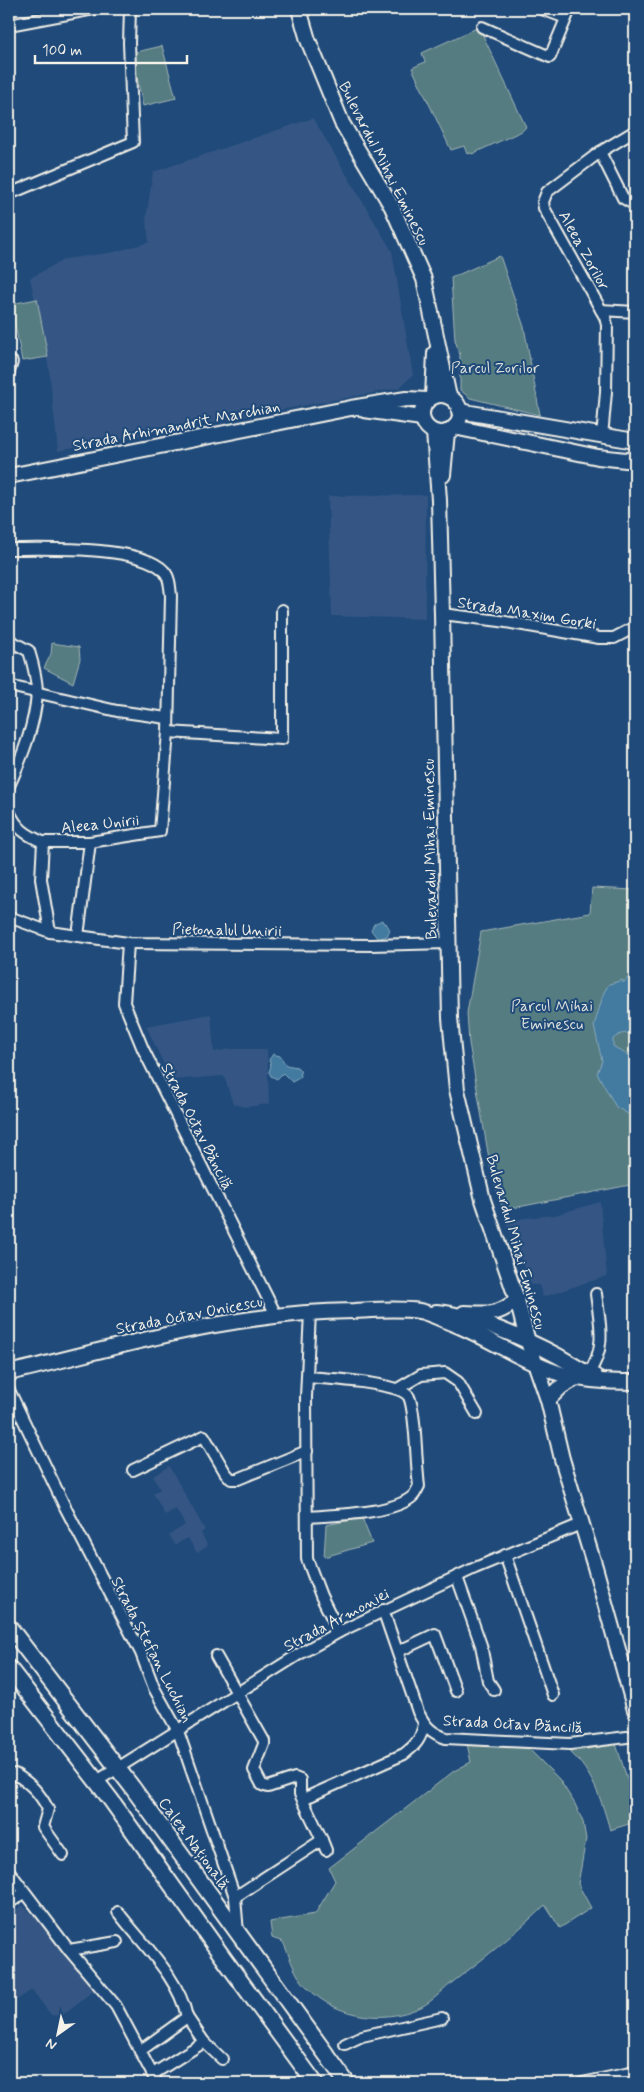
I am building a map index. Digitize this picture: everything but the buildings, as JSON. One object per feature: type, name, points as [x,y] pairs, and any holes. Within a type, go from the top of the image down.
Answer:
[{"type":"main road","name":"Bulevardul Mihai Eminescu","points":[[299,9],[308,40],[342,123],[392,207],[424,279],[449,397]]},
{"type":"main road","name":"Bulevardul Mihai Eminescu","points":[[430,399],[436,335]]},
{"type":"main road","points":[[445,431],[458,422],[459,411],[456,403],[449,397],[444,396],[430,399],[424,406],[422,418],[427,427],[445,431],[598,457],[635,461]]},
{"type":"main road","name":"Strada Arhimandrit Marchian","points":[[9,476],[351,408],[406,399],[430,399]]},
{"type":"main road","name":"Strada Arhimandrit Marchian","points":[[351,408],[422,418]]},
{"type":"main road","points":[[459,411],[602,437],[635,441]]},
{"type":"main road","name":"Bulevardul Mihai Eminescu","points":[[445,431],[439,500],[450,1018],[457,1090],[483,1200],[548,1400],[562,1458],[581,1524],[596,1567],[635,1710]]},
{"type":"main road","points":[[419,1311],[497,1313],[517,1300]]},
{"type":"main road","name":"Strada Octav Onicescu","points":[[9,1373],[172,1332],[228,1321],[310,1312],[419,1311],[470,1330],[535,1364],[582,1376]]},
{"type":"main road","points":[[453,1313],[528,1342],[558,1356],[582,1376],[635,1382]]},
{"type":"main road","points":[[548,1400],[560,1387],[582,1376]]},
{"type":"main road","name":"Calea Națională","points":[[9,1627],[118,1768],[347,2083]]},
{"type":"main road","points":[[9,1668],[97,1781],[315,2083]]},
{"type":"street","points":[[9,25],[94,9]]},
{"type":"street","points":[[9,194],[133,142],[129,44],[130,9]]},
{"type":"street","points":[[482,27],[550,56],[568,13],[542,9]]},
{"type":"street","name":"Aleea Zorilor","points":[[602,437],[606,392],[608,325],[544,208],[543,202],[547,192],[600,152],[635,131]]},
{"type":"street","points":[[600,152],[624,198],[635,205]]},
{"type":"street","name":"Aleea Zorilor","points":[[601,310],[635,312]]},
{"type":"street","points":[[9,372],[12,362]]},
{"type":"street","points":[[9,549],[122,552],[155,564],[165,572],[169,581],[171,596],[168,732],[282,739],[282,610]]},
{"type":"street","name":"Strada Maxim Gorki","points":[[442,614],[500,621],[599,638],[614,638],[635,628]]},
{"type":"street","points":[[9,640],[29,650],[35,672],[37,692],[31,728],[9,786]]},
{"type":"street","points":[[9,686],[118,711],[167,718]]},
{"type":"street","name":"Aleea Unirii","points":[[9,811],[13,822],[25,834],[43,842],[90,842],[160,831],[168,732]]},
{"type":"street","name":"Aleea Unirii","points":[[43,842],[41,879],[50,932]]},
{"type":"street","points":[[78,936],[90,842]]},
{"type":"street","name":"Pietonalul Unirii","points":[[9,917],[50,932],[128,943],[371,945],[448,943]]},
{"type":"street","name":"Strada Octav Băncilă","points":[[128,943],[124,1003],[142,1049],[276,1315]]},
{"type":"street","points":[[582,1376],[595,1365],[602,1344],[596,1294]]},
{"type":"street","points":[[310,1312],[306,1397],[306,1558],[321,1596],[339,1632]]},
{"type":"street","points":[[399,1388],[421,1375],[446,1372],[458,1382],[477,1414]]},
{"type":"street","points":[[307,1516],[365,1512],[401,1503],[414,1495],[419,1486],[413,1416],[408,1396],[399,1388],[308,1377]]},
{"type":"street","name":"Strada Ștefan Luchian","points":[[9,1390],[60,1499],[141,1653],[154,1688],[178,1731],[235,1897],[238,1934]]},
{"type":"street","points":[[133,1470],[204,1436],[224,1472],[232,1479],[238,1479],[307,1451]]},
{"type":"street","name":"Strada Armoniei","points":[[97,1781],[339,1632],[383,1610],[506,1555],[581,1524]]},
{"type":"street","points":[[506,1555],[553,1695]]},
{"type":"street","points":[[457,1577],[481,1645],[488,1681],[494,1690]]},
{"type":"street","name":"Strada Octav Băncilă","points":[[383,1610],[399,1652],[418,1712],[424,1724],[434,1734],[446,1738],[570,1744],[635,1736]]},
{"type":"street","points":[[399,1652],[435,1634],[456,1691]]},
{"type":"street","points":[[216,1656],[264,1744],[254,1770],[262,1785],[268,1788],[295,1778],[300,1780],[300,1794],[324,1845],[235,1897]]},
{"type":"street","points":[[303,1799],[404,1754],[417,1744],[422,1736],[424,1724]]},
{"type":"street","points":[[9,1777],[15,1774],[34,1786],[40,1794],[48,1809],[43,1827],[63,1856]]},
{"type":"street","points":[[9,1871],[69,1950],[116,2006],[155,2079],[204,2042]]},
{"type":"street","points":[[9,1903],[24,1893]]},
{"type":"street","points":[[118,1912],[169,1976],[185,2007],[187,2017],[204,2042],[222,2059]]},
{"type":"street","points":[[69,1950],[117,1942]]},
{"type":"street","points":[[140,2051],[187,2017]]},
{"type":"street","points":[[344,2044],[362,2036],[442,2018]]},
{"type":"street","points":[[582,2083],[635,2072]]},
{"type":"shaded area","points":[[313,118],[392,251],[413,375],[399,388],[58,451],[49,369],[30,278],[65,259],[114,252],[149,242],[146,219],[153,172]]},
{"type":"shaded area","points":[[426,495],[425,619],[332,616],[328,496]]},
{"type":"shaded area","points":[[382,920],[390,930],[387,936],[378,939],[371,930],[374,924]]},
{"type":"shaded area","points":[[635,967],[635,1036],[626,1033],[618,1035],[613,1039],[613,1046],[627,1055],[635,1046],[635,1118],[616,1107],[597,1073],[602,1061],[594,1026],[604,992],[609,984],[623,980],[623,983],[631,975],[630,968]]},
{"type":"shaded area","points":[[211,1014],[214,1052],[229,1049],[267,1049],[269,1104],[245,1107],[233,1104],[224,1076],[171,1080],[146,1026]]},
{"type":"shaded area","points":[[273,1054],[280,1056],[286,1065],[297,1067],[300,1070],[301,1077],[292,1082],[283,1073],[277,1079],[271,1076],[269,1060]]},
{"type":"shaded area","points":[[600,1202],[607,1276],[543,1297],[539,1285],[531,1285],[506,1222],[555,1215]]},
{"type":"shaded area","points":[[169,1466],[205,1530],[201,1533],[208,1546],[197,1553],[188,1538],[175,1545],[169,1535],[185,1525],[176,1509],[165,1515],[153,1493],[160,1489],[153,1476]]},
{"type":"shaded area","points":[[22,1905],[51,1931],[93,1991],[61,2016],[51,2015],[32,1990],[9,2005],[9,1915]]},
{"type":"green space","points":[[479,27],[526,127],[522,131],[472,154],[467,154],[464,146],[451,150],[412,68],[425,62],[422,53]]},
{"type":"green space","points":[[162,46],[176,98],[143,106],[132,53]]},
{"type":"green space","name":"Parcul Zorilor","points":[[500,256],[524,327],[540,415],[470,398],[460,390],[460,355],[455,340],[451,278]]},
{"type":"green space","points":[[37,299],[48,357],[22,361],[11,304]]},
{"type":"green space","points":[[52,643],[79,647],[80,659],[73,683],[44,668],[51,654]]},
{"type":"green space","name":"Parcul Mihai Eminescu","points":[[592,888],[635,890],[635,1184],[503,1210],[491,1170],[469,1043],[467,1013],[481,932],[590,913]]},
{"type":"green space","points":[[362,1518],[372,1543],[324,1557],[326,1525]]},
{"type":"green space","points":[[465,1735],[524,1744],[559,1779],[575,1804],[583,1822],[586,1839],[578,1884],[591,1908],[560,1928],[545,1905],[501,1944],[421,2007],[389,2016],[356,2014],[340,2009],[312,1992],[301,1980],[293,1967],[283,1942],[272,1938],[270,1922],[315,1914],[335,1881],[329,1868],[454,1771],[471,1762]]},
{"type":"green space","points":[[616,1744],[635,1803],[635,1822],[610,1830],[600,1798],[591,1778],[570,1752]]}]
